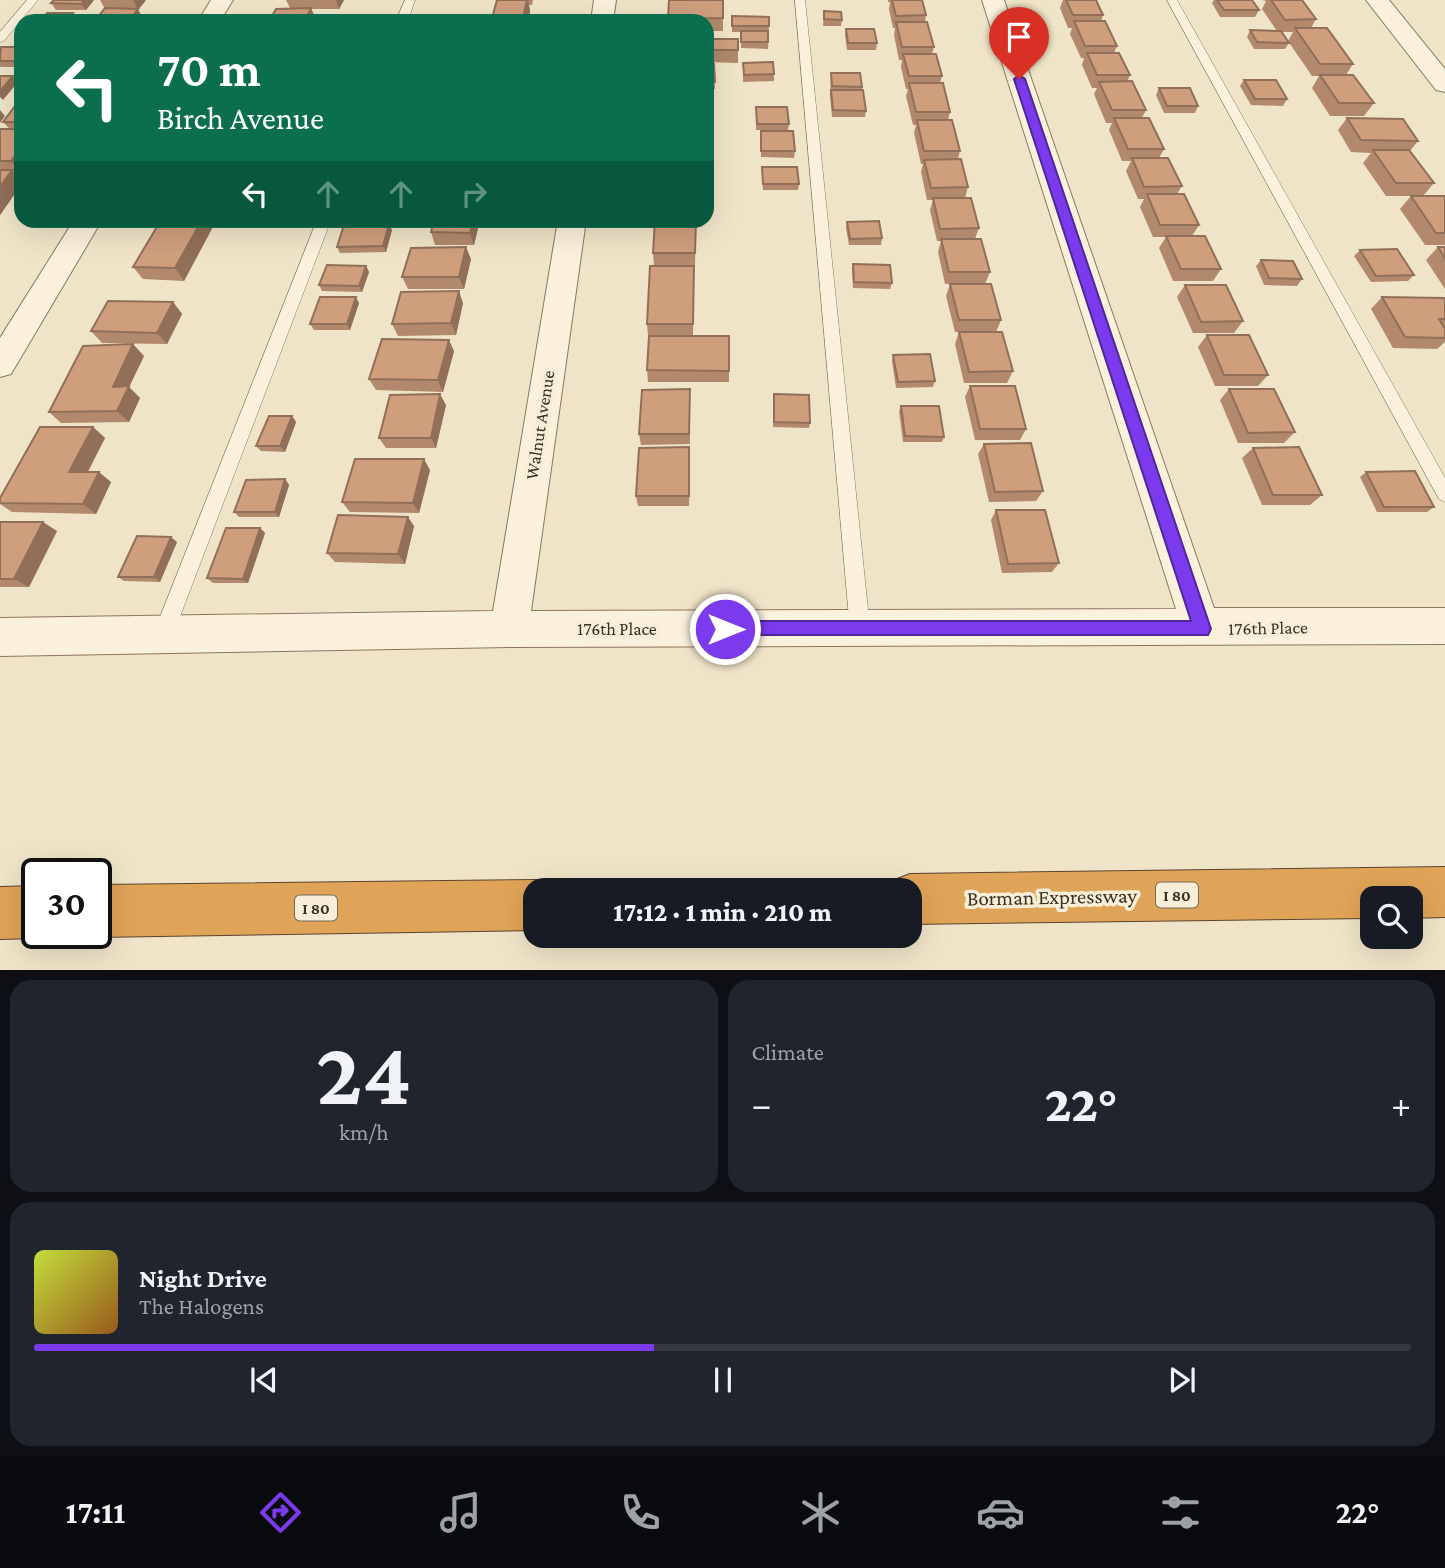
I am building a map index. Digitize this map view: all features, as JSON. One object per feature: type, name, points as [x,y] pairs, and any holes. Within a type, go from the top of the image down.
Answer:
[{"type":"highway","name":"Borman Expressway","points":[[922,899],[1445,892]]},
{"type":"highway","name":"I 80","points":[[112,911],[523,905]]},
{"type":"highway","points":[[0,912],[21,912]]},
{"type":"street","points":[[993,0],[1202,629]]},
{"type":"street","points":[[1377,0],[1445,85]]},
{"type":"street","points":[[0,365],[83,228]]},
{"type":"street","name":"Walnut Avenue","points":[[509,629],[571,228]]},
{"type":"street","name":"176th Place","points":[[0,637],[509,629],[1202,629],[1445,626]]},
{"type":"lane","points":[[21,14],[33,0]]},
{"type":"lane","points":[[800,0],[860,629]]},
{"type":"lane","points":[[1172,0],[1445,494]]},
{"type":"lane","points":[[0,39],[14,22]]},
{"type":"lane","points":[[163,635],[321,228]]},
{"type":"building","points":[[54,0],[84,0],[81,4],[51,3]]},
{"type":"building","points":[[497,0],[527,0],[524,14],[493,14]]},
{"type":"building","points":[[669,0],[723,0],[723,18],[714,18],[714,14],[668,14]]},
{"type":"building","points":[[892,0],[922,0],[926,15],[896,16]]},
{"type":"building","points":[[1066,0],[1096,0],[1103,15],[1073,15]]},
{"type":"building","points":[[1217,0],[1252,0],[1259,10],[1224,10]]},
{"type":"building","points":[[1271,0],[1302,0],[1316,19],[1285,20]]},
{"type":"building","points":[[105,8],[138,9],[134,14],[100,14]]},
{"type":"building","points":[[311,8],[308,14],[273,14],[276,9]]},
{"type":"building","points":[[824,11],[841,12],[842,20],[824,19]]},
{"type":"building","points":[[732,16],[769,17],[769,26],[732,26]]},
{"type":"building","points":[[1074,21],[1105,21],[1117,46],[1085,46]]},
{"type":"building","points":[[896,22],[927,22],[934,47],[902,47]]},
{"type":"building","points":[[1295,28],[1327,28],[1353,64],[1320,64]]},
{"type":"building","points":[[846,29],[874,29],[877,43],[848,43]]},
{"type":"building","points":[[1250,30],[1281,31],[1289,43],[1257,42]]},
{"type":"building","points":[[741,31],[768,31],[768,42],[741,42]]},
{"type":"building","points":[[714,39],[738,39],[738,50],[714,50]]},
{"type":"building","points":[[1,47],[14,47],[14,61],[0,61]]},
{"type":"building","points":[[1087,53],[1119,53],[1130,75],[1097,75]]},
{"type":"building","points":[[903,54],[936,54],[942,76],[909,76]]},
{"type":"building","points":[[773,62],[774,74],[744,75],[743,63]]},
{"type":"building","points":[[831,73],[860,73],[862,87],[832,86]]},
{"type":"building","points":[[1320,75],[1353,75],[1374,103],[1339,103]]},
{"type":"building","points":[[0,76],[13,76],[0,91]]},
{"type":"building","points":[[1244,80],[1276,80],[1287,99],[1255,99]]},
{"type":"building","points":[[1132,81],[1146,110],[1112,110],[1099,82]]},
{"type":"building","points":[[909,83],[943,83],[950,112],[916,112]]},
{"type":"building","points":[[1159,88],[1190,88],[1198,106],[1167,106]]},
{"type":"building","points":[[831,90],[863,90],[866,111],[833,110]]},
{"type":"building","points":[[14,107],[14,122],[3,122]]},
{"type":"building","points":[[756,107],[787,107],[789,124],[757,124]]},
{"type":"building","points":[[1114,118],[1149,118],[1164,149],[1128,149]]},
{"type":"building","points":[[1347,118],[1403,119],[1418,141],[1361,140]]},
{"type":"building","points":[[917,120],[952,120],[960,151],[924,151]]},
{"type":"building","points":[[0,129],[14,129],[14,157],[11,161],[0,161]]},
{"type":"building","points":[[761,131],[793,131],[795,151],[761,151]]},
{"type":"building","points":[[1373,150],[1409,150],[1434,183],[1396,183]]},
{"type":"building","points":[[1132,158],[1168,158],[1182,186],[1144,187]]},
{"type":"building","points":[[961,159],[968,187],[931,188],[924,160]]},
{"type":"building","points":[[762,167],[797,167],[799,184],[763,184]]},
{"type":"building","points":[[0,170],[12,170],[0,187]]},
{"type":"building","points":[[1147,194],[1184,194],[1199,225],[1160,225]]},
{"type":"building","points":[[1411,196],[1445,196],[1445,233],[1436,233]]},
{"type":"building","points":[[933,198],[971,198],[979,228],[940,229]]},
{"type":"building","points":[[879,221],[882,238],[850,239],[847,222]]},
{"type":"building","points":[[156,228],[198,228],[175,268],[133,267]]},
{"type":"building","points":[[343,228],[388,228],[383,246],[337,247]]},
{"type":"building","points":[[432,228],[471,228],[470,233],[431,232]]},
{"type":"building","points":[[655,228],[696,228],[695,253],[653,253]]},
{"type":"building","points":[[1166,236],[1205,236],[1221,269],[1181,269]]},
{"type":"building","points":[[941,239],[981,239],[990,272],[949,272]]},
{"type":"building","points":[[466,247],[459,277],[402,277],[411,248]]},
{"type":"building","points":[[1438,247],[1445,247],[1445,258]]},
{"type":"building","points":[[1397,249],[1414,275],[1376,276],[1360,250]]},
{"type":"building","points":[[1261,260],[1293,261],[1302,279],[1269,278]]},
{"type":"building","points":[[853,264],[890,265],[892,283],[854,282]]},
{"type":"building","points":[[327,265],[366,266],[359,286],[319,285]]},
{"type":"building","points":[[650,266],[694,266],[693,324],[647,324]]},
{"type":"building","points":[[950,284],[991,284],[1001,320],[959,320]]},
{"type":"building","points":[[1185,285],[1226,285],[1243,321],[1201,322]]},
{"type":"building","points":[[459,291],[451,323],[392,324],[401,292]]},
{"type":"building","points":[[320,297],[356,297],[347,324],[310,324]]},
{"type":"building","points":[[1382,297],[1445,298],[1445,319],[1439,319],[1445,329],[1445,338],[1405,337]]},
{"type":"building","points":[[108,301],[173,302],[157,333],[91,331]]},
{"type":"building","points":[[959,332],[1002,332],[1013,371],[969,372]]},
{"type":"building","points":[[1207,335],[1249,335],[1268,375],[1224,375]]},
{"type":"building","points":[[649,336],[729,336],[729,371],[647,370]]},
{"type":"building","points":[[382,339],[449,340],[438,380],[369,379]]},
{"type":"building","points":[[133,344],[113,387],[129,386],[117,411],[49,412],[83,346]]},
{"type":"building","points":[[930,354],[935,381],[898,382],[893,355]]},
{"type":"building","points":[[970,386],[1015,386],[1026,429],[980,429]]},
{"type":"building","points":[[690,389],[689,434],[639,434],[642,390]]},
{"type":"building","points":[[1229,389],[1274,389],[1295,432],[1248,433]]},
{"type":"building","points":[[440,394],[431,438],[379,438],[390,395]]},
{"type":"building","points":[[774,394],[809,395],[810,423],[774,422]]},
{"type":"building","points":[[901,406],[939,406],[944,437],[905,436]]},
{"type":"building","points":[[269,416],[292,416],[280,446],[256,446]]},
{"type":"building","points":[[40,427],[93,427],[69,472],[99,472],[83,504],[0,503],[0,498]]},
{"type":"building","points":[[1031,443],[1043,491],[995,492],[984,444]]},
{"type":"building","points":[[689,447],[689,496],[636,496],[639,448]]},
{"type":"building","points":[[1299,447],[1322,495],[1273,495],[1253,448]]},
{"type":"building","points":[[355,459],[424,459],[413,503],[342,502]]},
{"type":"building","points":[[1415,471],[1434,507],[1384,507],[1366,472]]},
{"type":"building","points":[[285,479],[275,512],[234,512],[246,480]]},
{"type":"building","points":[[996,510],[1045,510],[1059,563],[1008,564]]},
{"type":"building","points":[[338,515],[408,517],[398,554],[327,553]]},
{"type":"building","points":[[0,522],[43,522],[14,579],[0,579]]},
{"type":"building","points":[[226,528],[260,528],[243,579],[207,578]]},
{"type":"building","points":[[137,536],[171,537],[154,577],[118,577]]},
{"type":"route","points":[[725,629],[1202,629],[1019,79]]}]
